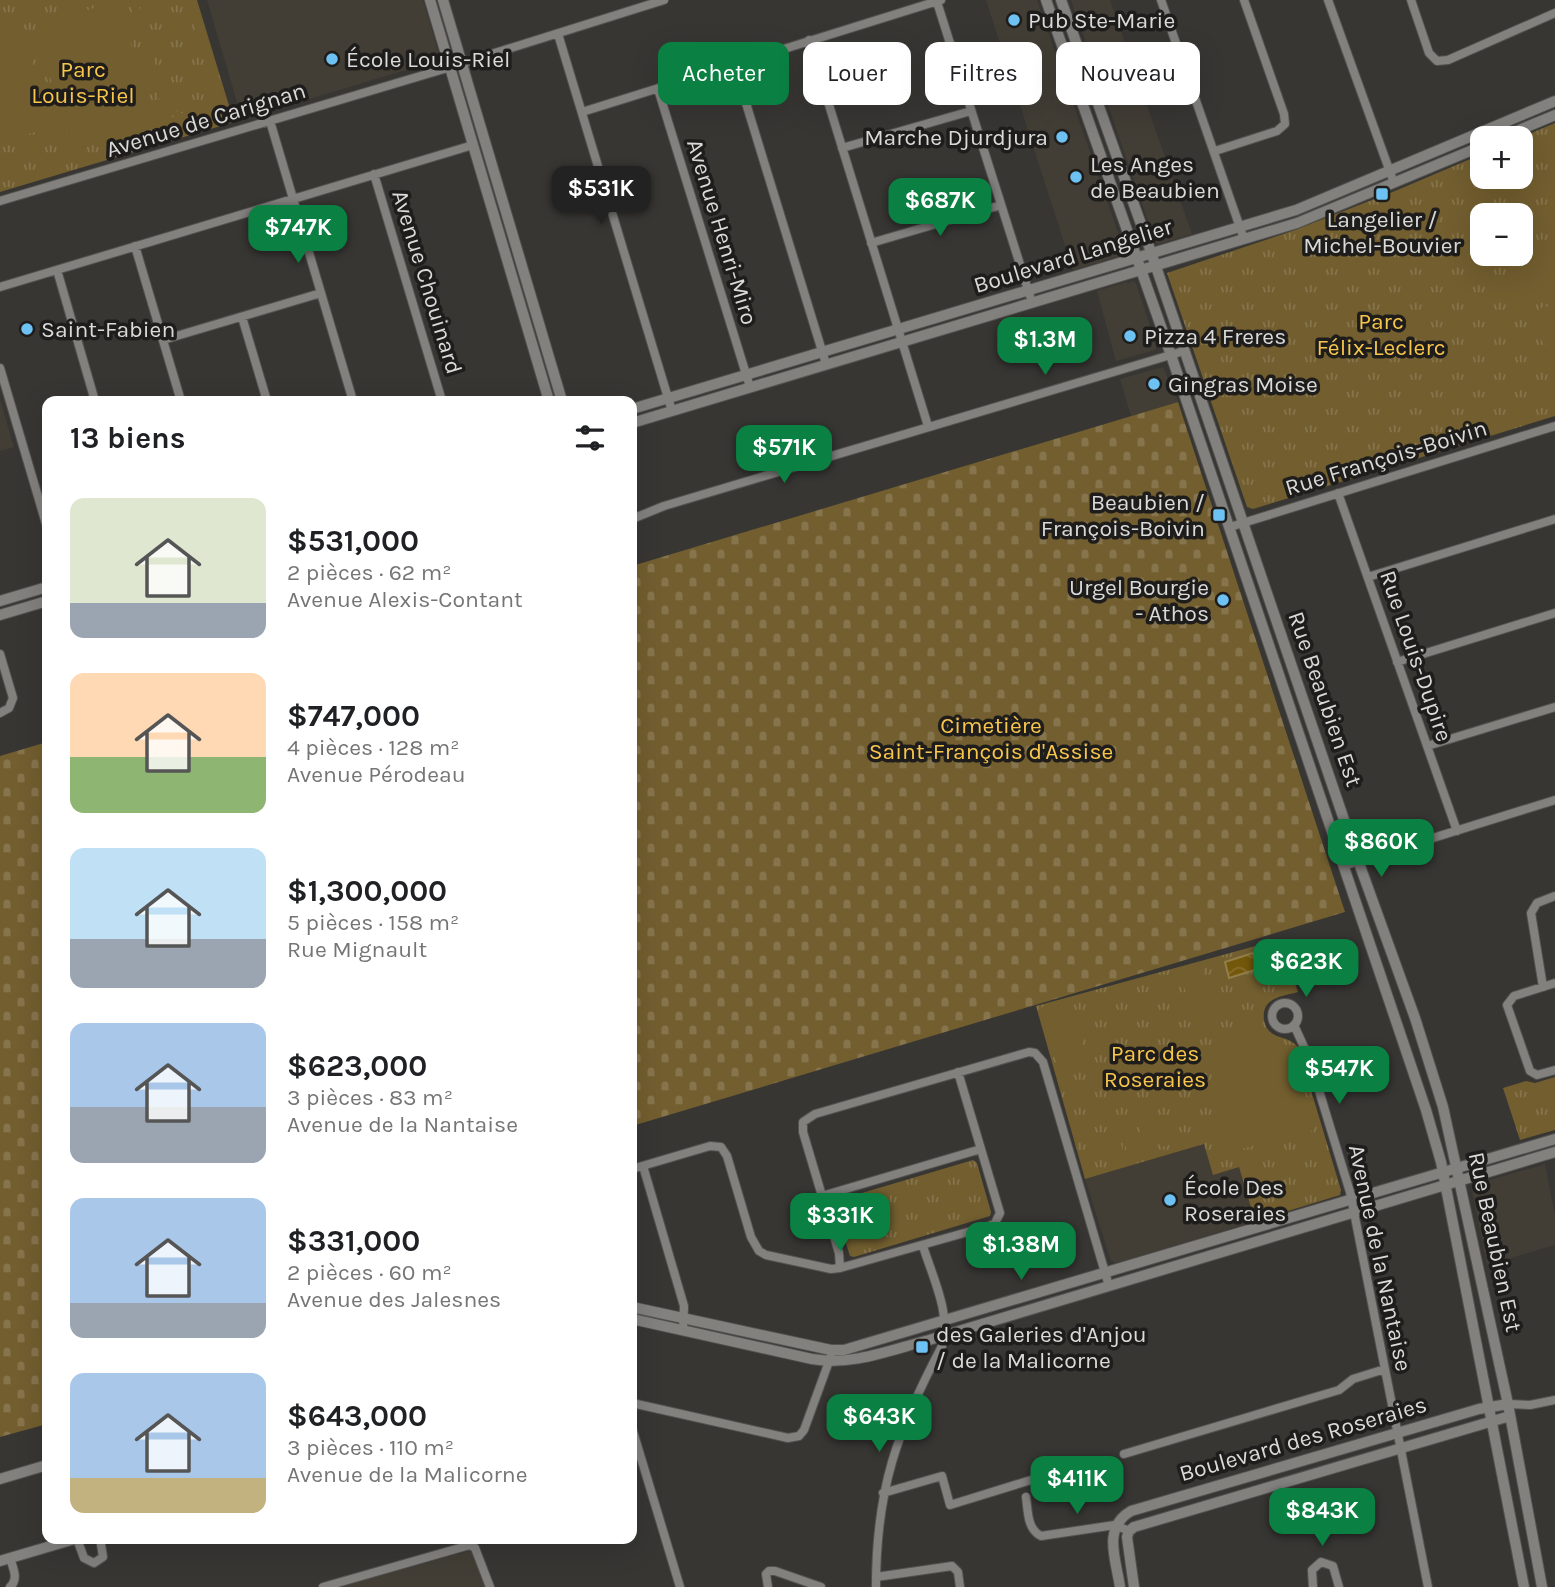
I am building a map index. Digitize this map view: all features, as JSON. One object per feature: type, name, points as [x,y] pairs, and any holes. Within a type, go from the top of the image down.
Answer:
[{"type":"street","points":[[430,0],[548,396]]},
{"type":"street","points":[[443,0],[561,396]]},
{"type":"street","name":"Avenue de Carignan","points":[[0,201],[450,67],[664,0]]},
{"type":"street","name":"Rue Beaubien Est","points":[[1046,0],[1230,527],[1398,1024],[1443,1173],[1524,1587]]},
{"type":"street","name":"Rue Beaubien Est","points":[[1061,0],[1154,261],[1358,862],[1415,1018],[1443,1107],[1509,1410],[1542,1587]]},
{"type":"street","points":[[1161,0],[1244,239]]},
{"type":"street","points":[[1215,151],[1277,131],[1284,124],[1284,114],[1244,0]]},
{"type":"street","points":[[1328,0],[1394,183]]},
{"type":"street","points":[[1411,0],[1429,53],[1437,61],[1448,60],[1555,13]]},
{"type":"street","points":[[789,46],[939,1],[1030,297]]},
{"type":"street","points":[[1056,28],[1070,23]]},
{"type":"street","points":[[558,34],[672,411]]},
{"type":"street","points":[[809,40],[928,426]]},
{"type":"street","points":[[582,112],[658,89]]},
{"type":"street","name":"Boulevard Langelier","points":[[1154,261],[1240,227],[1307,206],[1555,101]]},
{"type":"street","name":"Avenue Henri-Miro","points":[[663,105],[750,387]]},
{"type":"street","points":[[747,105],[826,364]]},
{"type":"street","points":[[1086,113],[1099,107]]},
{"type":"street","points":[[842,148],[971,111]]},
{"type":"street","points":[[1529,126],[1555,115]]},
{"type":"street","points":[[270,121],[352,396]]},
{"type":"street","points":[[0,287],[473,145]]},
{"type":"street","name":"Boulevard Langelier","points":[[637,408],[822,352],[900,335],[1154,261],[1297,223],[1470,151]]},
{"type":"street","name":"Avenue Chouinard","points":[[374,174],[441,396]]},
{"type":"street","points":[[871,243],[1000,205]]},
{"type":"street","points":[[135,246],[180,396]]},
{"type":"street","points":[[57,270],[94,396]]},
{"type":"street","points":[[163,340],[321,293]]},
{"type":"street","points":[[242,317],[266,396]]},
{"type":"street","name":"Boulevard Langelier","points":[[637,422],[826,364],[900,335]]},
{"type":"street","points":[[637,517],[664,506],[1184,351]]},
{"type":"street","points":[[0,368],[42,510]]},
{"type":"street","name":"Rue François-Boivin","points":[[1230,527],[1555,426]]},
{"type":"street","name":"Rue Louis-Dupire","points":[[1338,493],[1457,831]]},
{"type":"street","points":[[1368,577],[1555,519]]},
{"type":"street","points":[[0,601],[42,588]]},
{"type":"street","points":[[0,615],[42,602]]},
{"type":"street","points":[[1397,662],[1555,613]]},
{"type":"street","points":[[0,654],[13,698],[11,705],[0,713]]},
{"type":"street","points":[[1427,747],[1555,707]]},
{"type":"street","points":[[1313,774],[1327,769]]},
{"type":"street","points":[[1343,866],[1555,800]]},
{"type":"street","points":[[1543,987],[1531,913],[1537,903],[1555,896]]},
{"type":"street","points":[[1555,983],[1514,996],[1507,1004],[1530,1071],[1537,1075],[1555,1070]]},
{"type":"street","points":[[1398,1024],[1415,1018]]},
{"type":"street","name":"Avenue de la Nantaise","points":[[1294,1026],[1309,1058],[1352,1199],[1428,1587]]},
{"type":"street","points":[[840,1268],[839,1253],[803,1132],[803,1122],[814,1114],[1029,1052],[1039,1057],[1109,1286]]},
{"type":"street","points":[[637,1168],[710,1146],[721,1147],[727,1156],[751,1237],[759,1251],[773,1256],[831,1269],[923,1246],[989,1226],[999,1219],[1000,1213],[958,1072]]},
{"type":"street","points":[[637,1319],[684,1324],[831,1350],[853,1349],[1555,1139]]},
{"type":"street","points":[[822,1196],[981,1149]]},
{"type":"street","points":[[637,1309],[684,1324],[830,1362],[864,1358],[1555,1152]]},
{"type":"street","points":[[643,1166],[684,1306],[684,1324]]},
{"type":"street","points":[[876,1587],[883,1493],[905,1421],[943,1346],[946,1334],[945,1321],[923,1246]]},
{"type":"street","points":[[637,1404],[792,1438],[799,1436],[804,1430],[830,1362],[831,1350]]},
{"type":"street","points":[[1124,1454],[1339,1390],[1353,1379],[1385,1369]]},
{"type":"street","name":"Boulevard des Roseraies","points":[[1129,1531],[1134,1527],[1492,1422],[1509,1410],[1555,1400]]},
{"type":"street","name":"Boulevard des Roseraies","points":[[1115,1525],[1131,1511],[1490,1406],[1509,1410]]},
{"type":"street","points":[[637,1445],[680,1587]]},
{"type":"street","points":[[0,1479],[42,1466]]},
{"type":"street","points":[[883,1493],[942,1476],[950,1505],[1031,1480]]},
{"type":"street","points":[[1026,1497],[1031,1528],[1041,1536],[1115,1525],[1129,1531],[1127,1537],[1134,1587]]},
{"type":"street","points":[[1115,1525],[1112,1536],[1120,1587]]},
{"type":"street","points":[[10,1587],[15,1577],[5,1560],[61,1544]]},
{"type":"street","points":[[80,1544],[84,1558],[94,1563],[103,1557],[101,1544]]},
{"type":"street","points":[[323,1587],[466,1545],[474,1546],[490,1587]]},
{"type":"street","points":[[1313,1587],[1312,1570],[1321,1562],[1333,1566],[1339,1587]]},
{"type":"street","points":[[876,1577],[952,1566],[958,1572],[960,1587]]},
{"type":"street","points":[[768,1587],[766,1574],[775,1571],[821,1587]]},
{"type":"shaded area","name":"École Louis-Riel","points":[[207,0],[423,0],[440,58],[242,119]]},
{"type":"shaded area","points":[[986,0],[1037,0],[1056,55],[1056,105],[1074,105],[1124,255],[1073,270],[1020,105],[1042,105],[1042,42],[1000,42]]},
{"type":"shaded area","points":[[1071,0],[1110,0],[1125,42],[1086,42]]},
{"type":"shaded area","points":[[1108,105],[1147,105],[1192,234],[1156,243]]},
{"type":"shaded area","points":[[1132,281],[1136,283],[1157,347],[1155,350],[1116,361],[1097,291]]},
{"type":"shaded area","points":[[1163,367],[1178,402],[1131,416],[1120,379]]},
{"type":"shaded area","points":[[0,400],[14,447],[0,451]]},
{"type":"shaded area","name":"École Des Roseraies","points":[[1204,1144],[1239,1167],[1255,1221],[1116,1263],[1111,1261],[1085,1179]]},
{"type":"shaded area","points":[[1545,1164],[1555,1216],[1555,1245],[1487,1265],[1473,1185]]},
{"type":"shaded area","points":[[473,1550],[487,1587],[339,1587]]},
{"type":"green space","name":"Parc Louis-Riel","points":[[0,0],[197,0],[234,122],[0,192]]},
{"type":"green space","points":[[130,0],[137,0],[140,10],[146,0],[156,0],[148,8],[144,23],[163,91],[175,110],[194,114],[206,107],[212,95],[208,66],[190,10],[180,0],[196,0],[229,112],[221,114],[217,101],[203,116],[192,120],[172,115],[174,126],[168,128]]},
{"type":"green space","points":[[118,1],[155,126],[72,150],[35,26]]},
{"type":"green space","points":[[21,16],[38,84],[49,82],[58,115],[51,127],[21,136],[17,125],[0,129],[0,24]]},
{"type":"green space","name":"Parc Félix-Leclerc","points":[[1555,123],[1555,416],[1253,509],[1247,507],[1167,273],[1295,230],[1470,159],[1470,189],[1533,189],[1533,132]]},
{"type":"green space","points":[[1555,243],[1555,305],[1526,266],[1533,266],[1533,259]]},
{"type":"green space","points":[[1519,268],[1541,298],[1520,313],[1499,283]]},
{"type":"green space","points":[[1545,305],[1555,318],[1555,338],[1545,345],[1526,319]]},
{"type":"green space","name":"Cimetière Saint-François d'Assise","points":[[1178,402],[1345,912],[637,1124],[637,564]]},
{"type":"green space","points":[[42,743],[42,1425],[0,1437],[0,756]]},
{"type":"green space","name":"Parc des Roseraies","points":[[1281,939],[1298,992],[1269,1003],[1264,1013],[1264,1022],[1271,1033],[1298,1047],[1341,1190],[1340,1195],[1255,1221],[1239,1167],[1213,1175],[1204,1144],[1085,1179],[1036,1006]]},
{"type":"green space","points":[[1197,965],[1201,968],[1216,1018],[1199,1025],[1195,1022],[1180,974],[1183,969]]},
{"type":"green space","points":[[1069,999],[1087,1059],[1058,1068],[1039,1008]]},
{"type":"green space","points":[[1252,1017],[1269,1041],[1228,1071],[1211,1047]]},
{"type":"green space","points":[[1282,1040],[1295,1083],[1301,1082],[1314,1126],[1310,1133],[1261,1148],[1259,1144],[1224,1154],[1214,1150],[1212,1111],[1214,1096],[1221,1082],[1246,1061]]},
{"type":"green space","points":[[1555,1077],[1555,1130],[1520,1140],[1503,1088]]},
{"type":"green space","points":[[1167,1116],[1175,1143],[1162,1147],[1154,1120]]},
{"type":"green space","points":[[1150,1121],[1158,1148],[1146,1152],[1138,1125]]},
{"type":"green space","points":[[1134,1126],[1142,1153],[1129,1157],[1121,1130]]},
{"type":"green space","points":[[1117,1131],[1125,1158],[1112,1162],[1104,1135]]},
{"type":"green space","points":[[973,1160],[977,1163],[990,1216],[850,1256],[834,1206],[835,1201]]},
{"type":"water","points":[[1253,953],[1258,969],[1229,978],[1225,962]]},
{"type":"place","name":"Pub Ste-Marie","points":[[1014,20]]},
{"type":"place","name":"École Louis-Riel","points":[[332,59]]},
{"type":"place","name":"Marche Djurdjura","points":[[1062,137]]},
{"type":"place","name":"Les Anges de Beaubien","points":[[1076,177]]},
{"type":"place","name":"Langelier / Michel-Bouvier","points":[[1382,194]]},
{"type":"place","name":"Saint-Fabien","points":[[27,329]]},
{"type":"place","name":"Pizza 4 Freres","points":[[1130,336]]},
{"type":"place","name":"Gingras Moise","points":[[1154,384]]},
{"type":"place","name":"Beaubien / François-Boivin","points":[[1219,515]]},
{"type":"place","name":"Urgel Bourgie - Athos","points":[[1223,600]]},
{"type":"place","name":"École Des Roseraies","points":[[1170,1200]]},
{"type":"place","name":"des Galeries d'Anjou / de la Malicorne","points":[[922,1347]]}]
